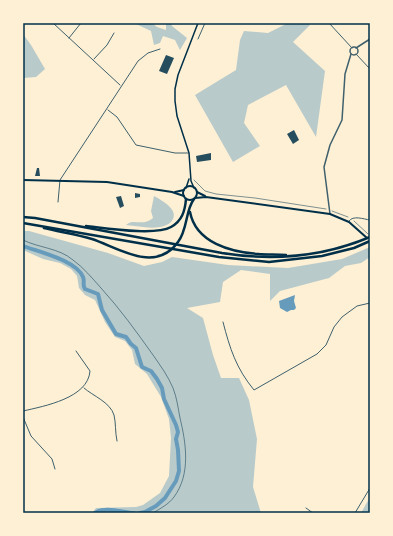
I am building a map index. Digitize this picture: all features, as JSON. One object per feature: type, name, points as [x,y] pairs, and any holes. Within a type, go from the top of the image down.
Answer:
[{"type":"highway","points":[[59,223],[115,229],[162,230],[173,226],[180,219],[184,212],[185,197]]},
{"type":"highway","points":[[28,223],[60,232],[82,236],[140,257],[154,257],[172,249],[179,241],[189,210],[195,198]]},
{"type":"highway","points":[[189,210],[191,220],[196,228],[221,247],[240,252],[292,256]]},
{"type":"highway","points":[[23,217],[233,255],[265,257],[292,256],[331,250],[370,237]]},
{"type":"highway","points":[[23,222],[219,257],[269,262],[322,256],[354,248],[370,241]]},
{"type":"main road","points":[[198,23],[178,75],[175,89],[175,101],[177,116],[189,153],[190,180],[197,192],[206,197]]},
{"type":"main road","points":[[185,197],[185,189],[190,174]]},
{"type":"main road","points":[[23,180],[107,182],[172,192],[189,200],[206,197],[330,214],[349,222],[370,241]]},
{"type":"main road","points":[[172,192],[191,187],[194,188]]},
{"type":"main road","points":[[195,198],[197,192]]},
{"type":"street","points":[[53,23],[121,86]]},
{"type":"street","points":[[69,38],[81,23]]},
{"type":"street","points":[[198,39],[205,23]]},
{"type":"street","points":[[329,23],[352,48],[356,48],[370,39]]},
{"type":"street","points":[[93,60],[107,45],[114,33]]},
{"type":"street","points":[[330,214],[324,167],[330,145],[342,120],[345,74],[351,54],[350,50],[352,48]]},
{"type":"street","points":[[356,48],[356,54],[370,69]]},
{"type":"street","points":[[58,202],[60,180],[121,86],[142,56],[160,49]]},
{"type":"street","points":[[351,54],[356,54]]},
{"type":"street","points":[[107,109],[117,117],[136,145],[189,153]]},
{"type":"street","points":[[349,222],[350,219],[355,218],[370,220]]},
{"type":"street","points":[[223,322],[240,372],[254,390],[317,354],[326,345],[334,327],[342,317],[357,306],[370,303]]},
{"type":"street","points":[[23,411],[62,401],[83,387],[89,378],[90,371],[76,351]]},
{"type":"street","points":[[83,387],[111,409],[114,415],[117,441]]},
{"type":"street","points":[[23,417],[31,436],[52,459],[55,469]]},
{"type":"street","points":[[355,513],[370,488]]},
{"type":"street","points":[[306,508],[313,513]]},
{"type":"path","points":[[190,174],[205,191],[216,194],[255,198],[330,210],[350,219],[370,237]]},
{"type":"path","points":[[23,240],[40,247],[66,254],[84,269],[125,315],[166,374],[173,387],[185,441],[186,451],[184,471],[181,484],[175,496],[168,503],[153,513]]},
{"type":"shaded area","points":[[134,23],[152,23],[157,27],[166,30],[166,23],[171,23],[172,26],[187,38],[180,50],[175,40],[163,36],[160,43],[154,45],[151,31]]},
{"type":"shaded area","points":[[288,23],[308,23],[310,25],[293,42],[325,71],[316,137],[286,85],[248,105],[244,123],[260,146],[233,162],[195,95],[236,70],[240,40],[244,31],[268,33]]},
{"type":"shaded area","points":[[23,34],[45,69],[36,77],[23,77]]},
{"type":"shaded area","points":[[154,196],[172,210],[174,218],[171,222],[156,228],[126,225],[132,222],[149,221],[153,218],[151,211]]},
{"type":"shaded area","points":[[23,231],[29,231],[108,253],[144,266],[162,262],[172,257],[228,265],[288,268],[342,259],[370,247],[370,257],[361,263],[345,266],[329,278],[280,291],[270,301],[270,274],[241,270],[223,282],[220,302],[187,308],[203,318],[221,378],[239,378],[249,400],[257,439],[253,487],[261,513],[92,513],[96,508],[136,507],[143,505],[160,493],[169,476],[171,438],[169,419],[161,397],[147,374],[135,364],[132,350],[125,341],[115,337],[105,322],[95,300],[85,295],[79,288],[77,276],[71,269],[60,263],[43,259],[23,250]]},
{"type":"shaded area","points":[[370,497],[370,513],[361,513]]},
{"type":"water","points":[[295,295],[294,301],[296,308],[294,310],[287,312],[280,308],[279,301]]},
{"type":"building","points":[[166,55],[174,58],[167,74],[159,71]]},
{"type":"building","points":[[294,130],[299,140],[293,144],[287,134]]},
{"type":"building","points":[[211,153],[211,160],[197,162],[196,156]]},
{"type":"building","points":[[37,168],[39,168],[40,176],[35,176]]},
{"type":"building","points":[[135,193],[140,194],[140,197],[135,198]]},
{"type":"building","points":[[121,196],[124,206],[120,208],[116,197]]},
{"type":"waterway","points":[[23,246],[65,261],[79,271],[83,277],[85,289],[98,294],[102,310],[116,334],[126,337],[136,348],[142,367],[151,371],[162,388],[164,399],[178,432],[176,439],[179,471],[176,481],[165,498],[156,506],[140,513]]},
{"type":"waterway","points":[[95,513],[103,510],[133,513]]}]
